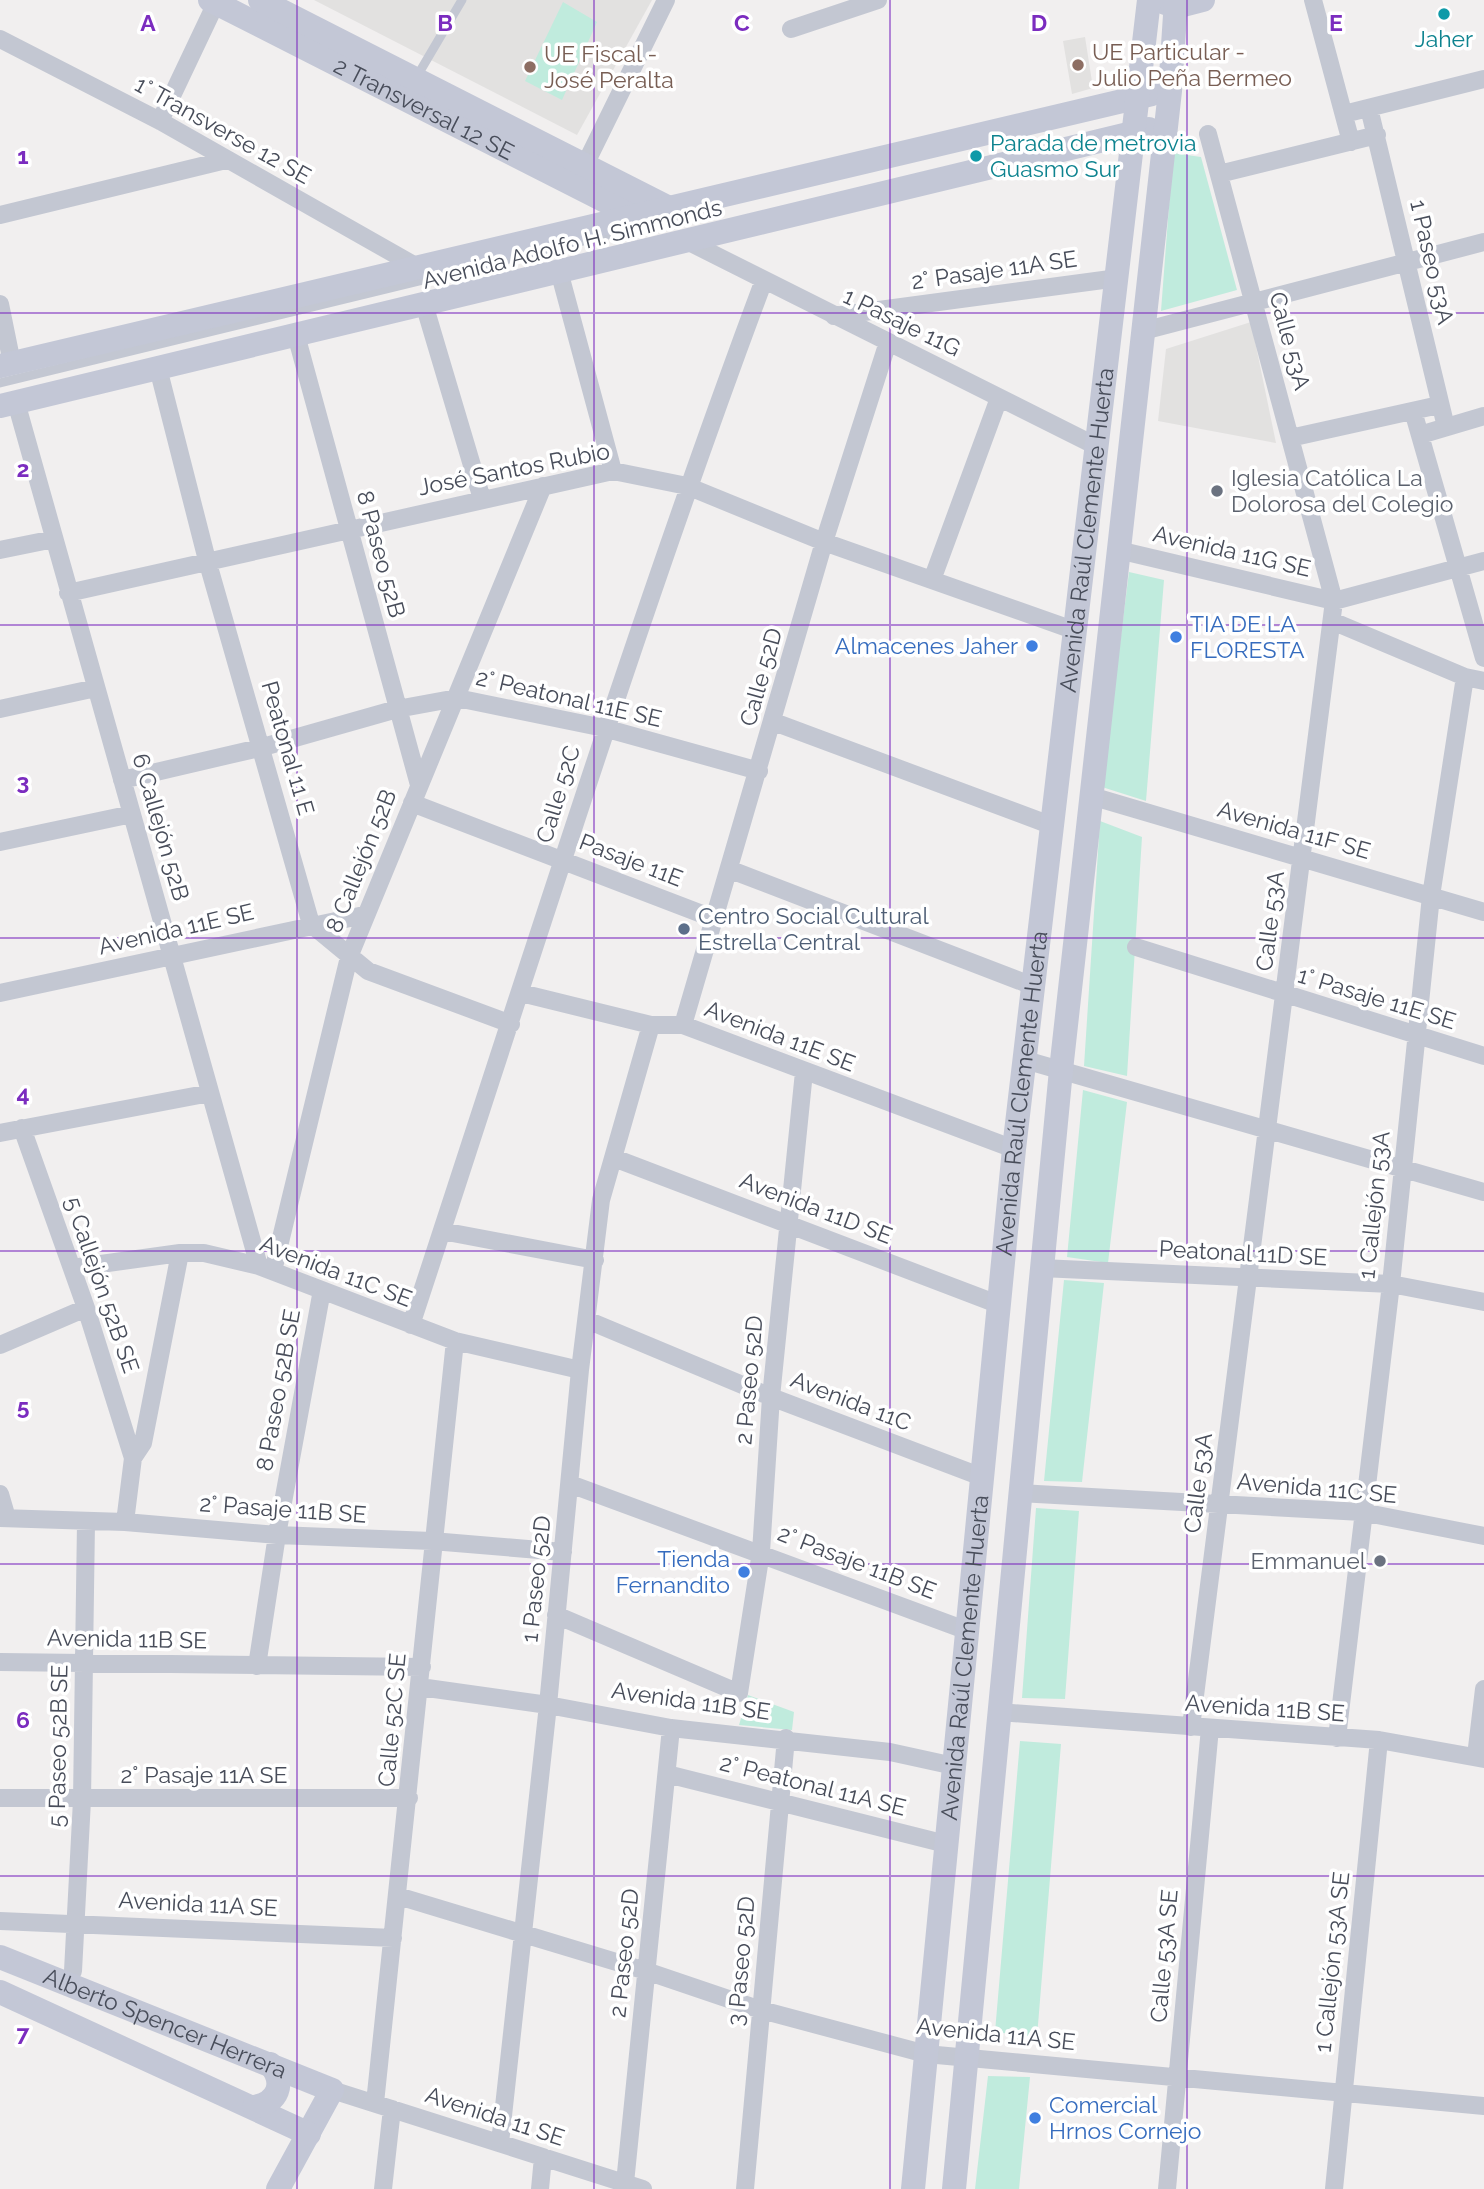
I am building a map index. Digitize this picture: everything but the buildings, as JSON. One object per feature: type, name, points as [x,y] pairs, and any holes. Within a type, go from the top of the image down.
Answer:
[{"type":"main road","name":"2 Transversal 12 SE","points":[[260,0],[416,79],[579,175],[637,217]]},
{"type":"main road","name":"Avenida Raúl Clemente Huerta","points":[[913,2189],[1014,1149],[1149,0]]},
{"type":"main road","points":[[1169,2],[1203,0]]},
{"type":"main road","name":"2 Transversal 12 SE","points":[[213,1],[667,216]]},
{"type":"main road","name":"Avenida Raúl Clemente Huerta","points":[[954,2189],[961,2057],[999,1713],[1057,1069],[1091,796],[1170,91],[1169,2]]},
{"type":"main road","name":"Avenida Adolfo H. Simmonds","points":[[4,371],[637,217],[667,216],[1170,91]]},
{"type":"main road","name":"Avenida Adolfo H. Simmonds","points":[[5,401],[149,364],[296,335],[1135,133],[1166,123]]},
{"type":"main road","name":"Alberto Spencer Herrera","points":[[0,1957],[332,2090]]},
{"type":"main road","name":"Alberto Spencer Herrera","points":[[0,1992],[309,2134]]},
{"type":"main road","points":[[254,2107],[266,2105],[275,2097],[280,2086],[278,2073],[270,2064]]},
{"type":"main road","points":[[278,2189],[332,2090]]},
{"type":"street","points":[[579,175],[666,0]]},
{"type":"street","points":[[791,29],[878,0]]},
{"type":"street","points":[[1313,0],[1351,142]]},
{"type":"street","points":[[160,121],[213,1]]},
{"type":"street","name":"1° Transverse 12 SE","points":[[0,39],[160,121],[419,268]]},
{"type":"street","points":[[1344,114],[1484,79]]},
{"type":"street","name":"1 Paseo 53A","points":[[1369,108],[1446,427]]},
{"type":"street","name":"Calle 53A","points":[[1191,1727],[1334,601],[1209,134]]},
{"type":"street","points":[[1219,174],[1377,135]]},
{"type":"street","points":[[0,215],[226,160]]},
{"type":"street","name":"1 Pasaje 11G","points":[[685,240],[1098,447]]},
{"type":"street","points":[[1143,331],[1484,242]]},
{"type":"street","points":[[559,271],[613,471]]},
{"type":"street","name":"2° Pasaje 11A SE","points":[[834,316],[1118,278]]},
{"type":"street","name":"Calle 52C","points":[[411,1325],[522,993],[604,728],[687,486],[764,280]]},
{"type":"street","points":[[0,304],[4,371]]},
{"type":"street","points":[[424,304],[482,499]]},
{"type":"street","name":"8 Paseo 52B","points":[[296,335],[419,785]]},
{"type":"street","name":"Calle 52D","points":[[683,1026],[760,771],[824,542],[888,342]]},
{"type":"street","name":"Peatonal 11 E","points":[[149,364],[263,747],[311,924]]},
{"type":"street","points":[[932,580],[999,398]]},
{"type":"street","name":"6 Callejón 52B","points":[[5,401],[54,539],[211,1093],[266,1268]]},
{"type":"street","points":[[1290,438],[1439,405]]},
{"type":"street","points":[[1413,411],[1484,658]]},
{"type":"street","points":[[1420,435],[1484,416]]},
{"type":"street","name":"José Santos Rubio","points":[[68,593],[348,528],[613,471],[687,486],[824,542],[1076,631]]},
{"type":"street","name":"8 Callejón 52B","points":[[266,1268],[349,957],[364,915],[457,698],[543,486]]},
{"type":"street","points":[[0,550],[54,539]]},
{"type":"street","name":"Avenida 11G SE","points":[[1118,550],[1334,601]]},
{"type":"street","points":[[1334,601],[1484,561]]},
{"type":"street","points":[[1332,621],[1465,677],[1484,681]]},
{"type":"street","name":"1 Callejón 53A","points":[[1337,1738],[1391,1284],[1431,896],[1465,677]]},
{"type":"street","points":[[0,709],[96,688]]},
{"type":"street","name":"2° Peatonal 11E SE","points":[[122,779],[263,747],[397,709],[457,698],[604,728],[760,771]]},
{"type":"street","points":[[774,722],[1053,826]]},
{"type":"street","name":"Avenida 11F SE","points":[[1091,796],[1484,912]]},
{"type":"street","name":"Pasaje 11E","points":[[412,803],[715,919]]},
{"type":"street","points":[[0,842],[132,814]]},
{"type":"street","points":[[731,870],[1034,986]]},
{"type":"street","name":"Avenida 11E SE","points":[[0,993],[311,924],[364,915]]},
{"type":"street","points":[[311,924],[368,971],[511,1024]]},
{"type":"street","name":"1° Pasaje 11E SE","points":[[1136,947],[1484,1056]]},
{"type":"street","name":"Avenida 11E SE","points":[[522,993],[651,1025],[683,1026],[1014,1149]]},
{"type":"street","name":"1 Paseo 52D","points":[[500,2143],[521,1931],[548,1704],[580,1370],[601,1200],[651,1025]]},
{"type":"street","points":[[1025,1060],[1267,1133],[1484,1192]]},
{"type":"street","name":"2 Paseo 52D","points":[[556,1615],[739,1693],[761,1552],[771,1397],[804,1072]]},
{"type":"street","points":[[0,1133],[211,1093]]},
{"type":"street","name":"5 Callejón 52B SE","points":[[22,1128],[86,1308],[133,1458]]},
{"type":"street","name":"Avenida 11D SE","points":[[614,1158],[1000,1305]]},
{"type":"street","points":[[442,1231],[594,1260]]},
{"type":"street","points":[[125,1522],[133,1458],[143,1443],[180,1253]]},
{"type":"street","name":"Avenida 11C SE","points":[[72,1268],[180,1253],[204,1253],[266,1268],[455,1341],[580,1370]]},
{"type":"street","name":"Peatonal 11D SE","points":[[1041,1268],[1391,1284],[1484,1303]]},
{"type":"street","name":"8 Paseo 52B SE","points":[[257,1666],[277,1535],[322,1290]]},
{"type":"street","points":[[0,1345],[86,1308]]},
{"type":"street","name":"Avenida 11C","points":[[587,1320],[771,1397],[982,1477]]},
{"type":"street","name":"Calle 52C SE","points":[[383,2189],[383,2106],[393,1938],[420,1688],[432,1541],[455,1341]]},
{"type":"street","name":"2° Pasaje 11B SE","points":[[570,1484],[761,1552],[968,1631]]},
{"type":"street","name":"Avenida 11C SE","points":[[1019,1493],[1362,1512],[1484,1536]]},
{"type":"street","points":[[0,1494],[4,1518]]},
{"type":"street","name":"2° Pasaje 11B SE","points":[[4,1518],[125,1522],[277,1535],[432,1541],[563,1552]]},
{"type":"street","name":"5 Paseo 52B SE","points":[[73,1971],[78,1923],[82,1800],[86,1522]]},
{"type":"street","name":"Avenida 11B SE","points":[[0,1662],[422,1667]]},
{"type":"street","name":"Avenida 11B SE","points":[[420,1688],[548,1704],[671,1728],[786,1738],[890,1752],[954,1766]]},
{"type":"street","points":[[1480,1758],[1484,1689]]},
{"type":"street","name":"Avenida 11B SE","points":[[999,1713],[1379,1740],[1480,1758]]},
{"type":"street","name":"2 Paseo 52D","points":[[625,2183],[671,1728]]},
{"type":"street","name":"Calle 53A SE","points":[[1167,2189],[1210,1728]]},
{"type":"street","name":"3 Paseo 52D","points":[[745,2189],[786,1738]]},
{"type":"street","name":"1 Callejón 53A SE","points":[[1334,2189],[1379,1740]]},
{"type":"street","name":"2° Peatonal 11A SE","points":[[667,1774],[946,1844]]},
{"type":"street","name":"2° Pasaje 11A SE","points":[[0,1798],[409,1798]]},
{"type":"street","name":"Avenida 11A SE","points":[[398,1896],[521,1931],[761,2010],[926,2054],[1484,2106]]},
{"type":"street","name":"Avenida 11A SE","points":[[0,1921],[393,1938]]},
{"type":"street","name":"Avenida 11 SE","points":[[332,2090],[643,2189]]},
{"type":"street","points":[[540,2189],[543,2157]]},
{"type":"lane","points":[[416,79],[461,0]]},
{"type":"lane","name":"Avenida Adolfo H. Simmonds","points":[[783,193],[1108,115],[1139,97]]},
{"type":"lane","points":[[943,2189],[961,2057],[1057,1069],[1153,166],[1166,123]]},
{"type":"lane","points":[[1109,127],[1135,133]]},
{"type":"lane","points":[[1024,148],[1037,144]]},
{"type":"lane","name":"Avenida Adolfo H. Simmonds","points":[[4,371],[667,216]]},
{"type":"shaded area","name":"UE Fiscal - José Peralta","points":[[314,0],[652,0],[577,135]]},
{"type":"shaded area","name":"UE Particular - Julio Peña Bermeo","points":[[1085,37],[1093,88],[1072,94],[1063,41]]},
{"type":"shaded area","points":[[1251,322],[1276,443],[1158,421],[1166,349]]},
{"type":"green space","points":[[563,2],[597,22],[562,100],[525,81]]},
{"type":"green space","points":[[1173,153],[1201,157],[1237,290],[1161,311]]},
{"type":"green space","points":[[1129,572],[1164,580],[1146,801],[1102,787]]},
{"type":"green space","points":[[1100,821],[1142,837],[1127,1076],[1084,1066]]},
{"type":"green space","points":[[1083,1090],[1127,1102],[1108,1263],[1067,1257]]},
{"type":"green space","points":[[1064,1280],[1104,1283],[1082,1482],[1044,1481]]},
{"type":"green space","points":[[1036,1508],[1079,1511],[1065,1699],[1022,1698]]},
{"type":"green space","points":[[748,1695],[794,1712],[792,1730],[739,1725]]},
{"type":"green space","points":[[1020,1741],[1061,1744],[1037,2037],[995,2032]]},
{"type":"green space","points":[[988,2076],[1030,2077],[1019,2189],[975,2189]]},
{"type":"place","name":"Jaher","points":[[1444,14]]},
{"type":"place","name":"UE Particular - Julio Peña Bermeo","points":[[1078,65]]},
{"type":"place","name":"UE Fiscal - José Peralta","points":[[530,67]]},
{"type":"place","name":"Parada de metrovia Guasmo Sur","points":[[976,156]]},
{"type":"place","name":"Iglesia Católica La Dolorosa del Colegio","points":[[1217,491]]},
{"type":"place","name":"TIA DE LA FLORESTA","points":[[1176,637]]},
{"type":"place","name":"Almacenes Jaher","points":[[1032,646]]},
{"type":"place","name":"Centro Social Cultural Estrella Central","points":[[684,929]]},
{"type":"place","name":"Emmanuel","points":[[1380,1561]]},
{"type":"place","name":"Tienda Fernandito","points":[[744,1572]]},
{"type":"place","name":"Comercial Hrnos Cornejo","points":[[1035,2118]]}]
